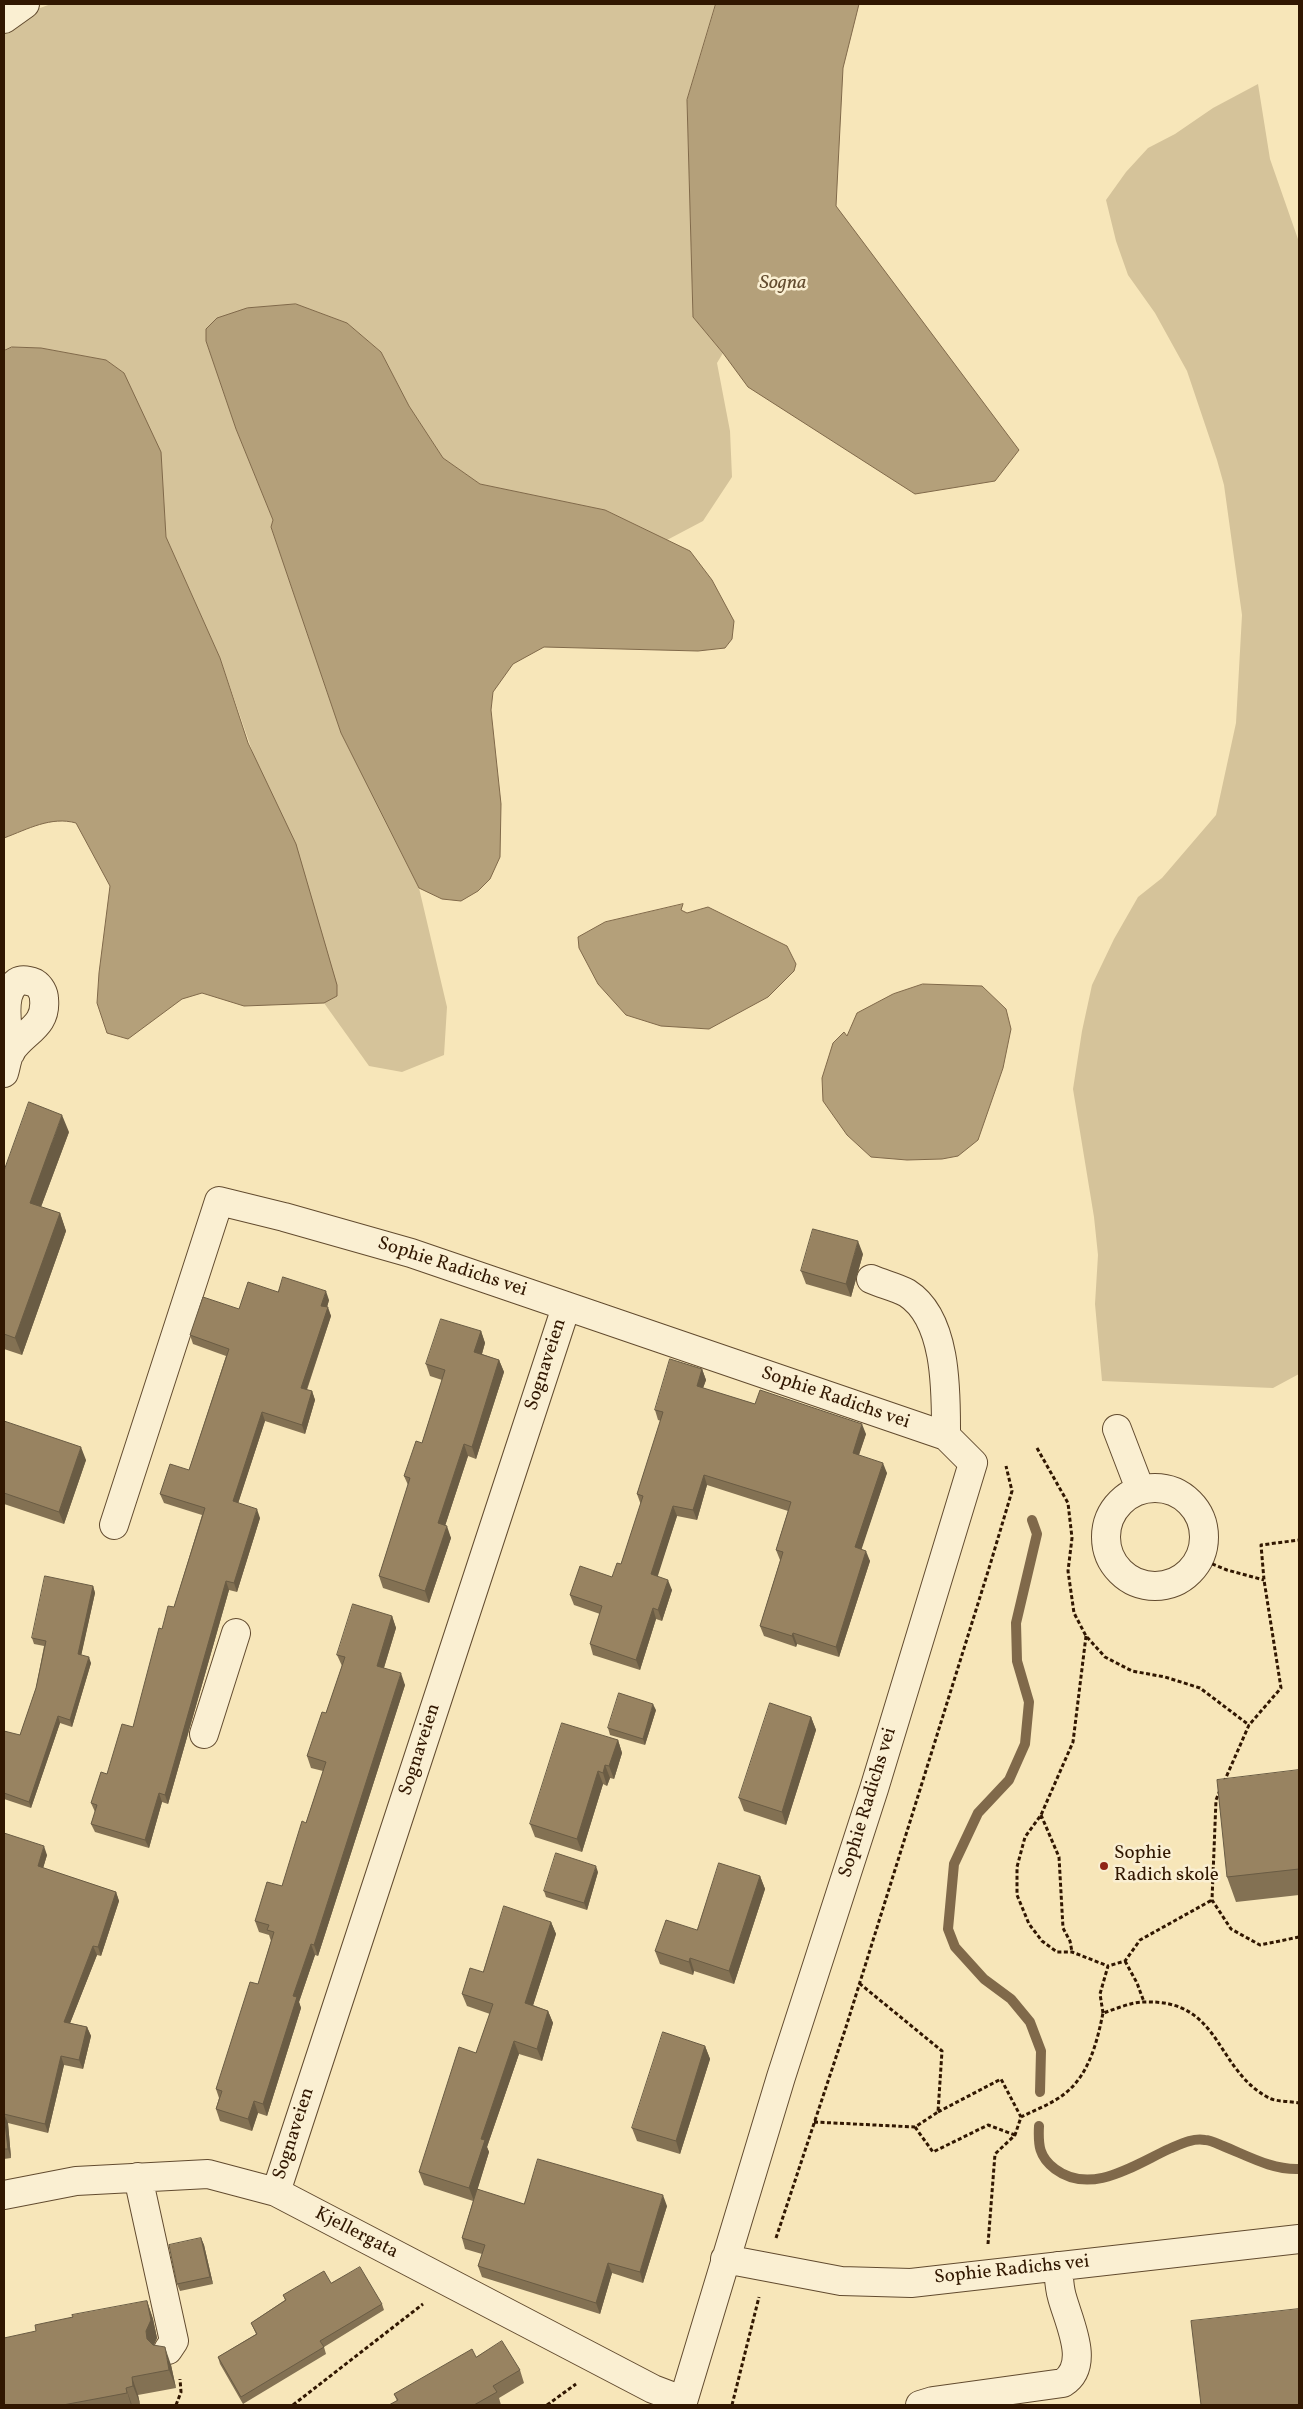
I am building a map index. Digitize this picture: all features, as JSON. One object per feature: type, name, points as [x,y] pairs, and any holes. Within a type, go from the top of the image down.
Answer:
[{"type":"street","points":[[4,19],[25,4]]},
{"type":"street","name":"Sophie Radichs vei","points":[[114,1525],[219,1201],[412,1253],[946,1436],[973,1463],[874,1789],[725,2259],[682,2403]]},
{"type":"street","points":[[871,1279],[907,1294],[923,1310],[935,1332],[944,1368],[946,1436]]},
{"type":"street","name":"Sognaveien","points":[[276,2192],[566,1307]]},
{"type":"street","points":[[1117,1429],[1140,1489]]},
{"type":"street","points":[[1163,1487],[1184,1496],[1200,1514],[1206,1536],[1200,1559],[1182,1580],[1155,1587],[1128,1579],[1110,1558],[1106,1530],[1117,1504],[1140,1489],[1163,1487]]},
{"type":"street","points":[[204,1734],[236,1633]]},
{"type":"street","name":"Kjellergata","points":[[4,2195],[76,2181],[138,2176],[208,2174],[276,2192],[682,2403]]},
{"type":"street","points":[[138,2176],[174,2341],[168,2350]]},
{"type":"street","name":"Sophie Radichs vei","points":[[725,2259],[766,2268],[849,2281],[911,2283],[1299,2239]]},
{"type":"street","points":[[920,2405],[933,2401],[1056,2385],[1072,2378],[1076,2368],[1077,2352],[1060,2290],[1058,2266]]},
{"type":"path","points":[[1037,1448],[1068,1503],[1072,1538],[1068,1571],[1074,1613],[1086,1636],[1105,1656],[1132,1671],[1165,1677],[1200,1688],[1249,1725]]},
{"type":"path","points":[[732,2405],[766,2268],[859,1983],[1012,1491],[1006,1464]]},
{"type":"path","points":[[1299,1540],[1261,1545],[1264,1580],[1281,1688],[1249,1725],[1216,1800],[1212,1900],[1231,1929],[1260,1945],[1299,1937]]},
{"type":"path","points":[[1200,1559],[1227,1570],[1264,1580]]},
{"type":"path","points":[[1086,1636],[1073,1742],[1041,1814],[1025,1837],[1017,1867],[1017,1895],[1029,1924],[1042,1941],[1057,1952],[1072,1952],[1108,1966],[1125,1961],[1140,1940],[1212,1900]]},
{"type":"path","points":[[1041,1814],[1059,1857],[1063,1928],[1070,1941],[1072,1952]]},
{"type":"path","points":[[1125,1961],[1137,1983],[1144,2002]]},
{"type":"path","points":[[991,2274],[987,2249],[995,2154],[1015,2134],[1021,2117],[1063,2095],[1084,2073],[1096,2043],[1104,2013],[1100,1994],[1108,1966]]},
{"type":"path","points":[[859,1983],[942,2051],[938,2112]]},
{"type":"path","points":[[1104,2013],[1144,2002],[1174,2005],[1193,2012],[1211,2031],[1244,2080],[1270,2099],[1299,2103]]},
{"type":"path","points":[[814,2122],[915,2127],[938,2112],[1001,2079],[1021,2117]]},
{"type":"path","points":[[915,2127],[933,2152],[988,2125],[1015,2134]]},
{"type":"path","points":[[293,2405],[432,2296],[441,2278]]},
{"type":"shaded area","points":[[4,4],[29,12],[51,4],[716,4],[687,100],[693,317],[723,353],[717,363],[730,431],[732,477],[703,521],[667,540],[605,510],[480,484],[443,458],[409,406],[381,352],[347,323],[296,304],[206,329],[206,341],[236,429],[273,520],[271,527],[341,733],[419,888],[447,1007],[444,1055],[402,1072],[369,1066],[324,1003],[337,996],[220,658],[166,537],[163,498],[124,373],[106,360],[41,348],[12,347],[4,351]]},
{"type":"shaded area","points":[[1258,84],[1270,159],[1299,242],[1299,1374],[1273,1388],[1102,1381],[1095,1304],[1098,1255],[1094,1217],[1073,1089],[1082,1031],[1092,985],[1114,939],[1138,897],[1162,878],[1216,815],[1236,723],[1242,615],[1224,485],[1217,460],[1187,371],[1155,313],[1128,275],[1116,241],[1106,200],[1126,172],[1148,148],[1175,134],[1213,108]]},
{"type":"water","name":"Sogna","points":[[716,4],[859,4],[843,68],[836,206],[1019,450],[995,481],[915,494],[748,387],[693,317],[687,100]]},
{"type":"water","points":[[296,304],[347,323],[381,352],[409,406],[443,458],[480,484],[605,510],[690,551],[712,580],[734,621],[732,639],[725,648],[698,651],[544,647],[513,664],[493,692],[491,710],[501,804],[500,857],[490,879],[478,891],[461,901],[442,899],[419,888],[341,733],[271,527],[273,520],[236,429],[206,341],[206,329],[217,318],[247,308]]},
{"type":"water","points":[[12,347],[41,348],[106,360],[124,373],[161,452],[166,537],[220,658],[248,743],[296,844],[337,985],[337,996],[324,1003],[244,1006],[202,993],[182,999],[128,1039],[107,1033],[97,1003],[110,886],[76,823],[67,821],[49,822],[4,838],[4,351]]},
{"type":"water","points":[[683,904],[681,910],[687,913],[708,907],[787,946],[796,964],[794,971],[768,997],[709,1029],[661,1026],[626,1015],[598,984],[579,948],[578,937],[605,922]]},
{"type":"water","points":[[923,984],[982,986],[1006,1009],[1011,1029],[1003,1068],[978,1140],[958,1156],[942,1159],[907,1160],[871,1157],[847,1135],[823,1101],[822,1078],[833,1043],[844,1032],[847,1036],[857,1013],[893,994]]},
{"type":"building","points":[[29,1102],[62,1115],[30,1203],[60,1213],[15,1338],[4,1334],[4,1171]]},
{"type":"building","points":[[813,1229],[858,1241],[846,1284],[801,1271]]},
{"type":"building","points":[[283,1277],[326,1291],[321,1306],[328,1307],[301,1388],[312,1391],[302,1425],[262,1412],[233,1501],[257,1509],[234,1583],[226,1581],[165,1795],[159,1793],[145,1840],[91,1824],[97,1805],[91,1803],[101,1772],[107,1774],[122,1724],[133,1727],[159,1628],[162,1629],[168,1606],[174,1607],[205,1508],[160,1494],[170,1464],[189,1470],[229,1349],[190,1335],[203,1297],[239,1309],[248,1282],[278,1292]]},
{"type":"building","points":[[441,1319],[481,1331],[474,1352],[499,1360],[472,1447],[464,1444],[438,1523],[447,1526],[425,1591],[379,1576],[410,1478],[404,1476],[416,1441],[422,1443],[445,1370],[426,1364]]},
{"type":"building","points":[[670,1359],[702,1369],[697,1386],[755,1404],[760,1390],[862,1424],[853,1453],[883,1463],[855,1547],[866,1551],[836,1647],[793,1633],[792,1636],[760,1626],[783,1552],[776,1550],[791,1502],[704,1475],[693,1510],[673,1506],[651,1574],[668,1580],[658,1610],[653,1608],[636,1660],[590,1644],[602,1606],[570,1595],[580,1566],[612,1577],[617,1563],[621,1564],[643,1496],[637,1494],[663,1412],[655,1410]]},
{"type":"building","points":[[4,1421],[81,1447],[59,1512],[4,1493]]},
{"type":"building","points":[[45,1576],[93,1586],[78,1654],[89,1657],[70,1720],[58,1716],[29,1802],[4,1793],[4,1731],[20,1735],[36,1688],[46,1641],[32,1638]]},
{"type":"building","points":[[353,1604],[392,1616],[377,1666],[401,1673],[314,1945],[311,1944],[293,1996],[297,1997],[263,2104],[254,2101],[248,2119],[216,2109],[222,2091],[216,2089],[250,1982],[258,1984],[274,1932],[267,1930],[269,1925],[255,1921],[267,1882],[282,1886],[302,1821],[306,1823],[326,1762],[307,1756],[322,1712],[326,1713],[345,1657],[337,1655]]},
{"type":"building","points":[[619,1693],[653,1704],[643,1739],[608,1728]]},
{"type":"building","points":[[770,1703],[811,1717],[782,1812],[739,1798]]},
{"type":"building","points":[[562,1723],[618,1740],[609,1766],[605,1765],[603,1773],[598,1771],[577,1839],[530,1824]]},
{"type":"building","points":[[1299,1770],[1299,1869],[1227,1877],[1217,1780]]},
{"type":"building","points":[[4,1833],[44,1846],[38,1866],[116,1892],[98,1947],[93,1946],[64,2022],[87,2027],[79,2060],[61,2056],[45,2124],[4,2114]]},
{"type":"building","points":[[556,1853],[596,1866],[584,1903],[544,1891]]},
{"type":"building","points":[[719,1863],[760,1876],[729,1971],[690,1958],[689,1962],[655,1951],[666,1920],[697,1930]]},
{"type":"building","points":[[504,1906],[551,1922],[525,2003],[548,2011],[537,2049],[514,2041],[481,2139],[485,2140],[469,2188],[419,2172],[459,2047],[476,2053],[493,2004],[462,1994],[470,1968],[483,1972]]},
{"type":"building","points":[[663,2032],[705,2046],[676,2141],[632,2128]]},
{"type":"building","points":[[4,2114],[8,2149],[4,2149]]},
{"type":"building","points":[[538,2159],[663,2195],[640,2272],[608,2263],[596,2303],[478,2266],[485,2245],[462,2238],[477,2189],[524,2204]]},
{"type":"building","points":[[201,2238],[210,2277],[177,2284],[169,2245]]},
{"type":"building","points":[[360,2267],[382,2304],[320,2341],[324,2347],[241,2397],[218,2357],[257,2334],[251,2323],[286,2300],[283,2295],[324,2271],[331,2283]]},
{"type":"building","points":[[147,2301],[151,2320],[146,2331],[147,2339],[153,2345],[165,2347],[169,2370],[132,2377],[133,2386],[126,2388],[127,2393],[63,2405],[4,2405],[4,2338],[36,2331],[35,2325],[73,2317],[72,2315]]},
{"type":"building","points":[[1299,2309],[1299,2405],[1201,2405],[1191,2321]]},
{"type":"building","points":[[502,2341],[520,2370],[493,2386],[497,2392],[474,2405],[389,2405],[398,2400],[394,2394],[472,2349],[476,2357]]},
{"type":"waterway","points":[[1032,1520],[1037,1534],[1016,1623],[1017,1661],[1029,1702],[1025,1744],[1009,1780],[978,1813],[954,1864],[948,1929],[955,1947],[984,1979],[1011,1999],[1030,2022],[1041,2051],[1040,2092]]},
{"type":"waterway","points":[[1039,2126],[1039,2145],[1046,2160],[1055,2169],[1069,2177],[1083,2180],[1098,2179],[1112,2175],[1182,2143],[1200,2140],[1212,2141],[1270,2165],[1299,2169]]},
{"type":"place","name":"Sophie Radich skole","points":[[1104,1866]]}]
